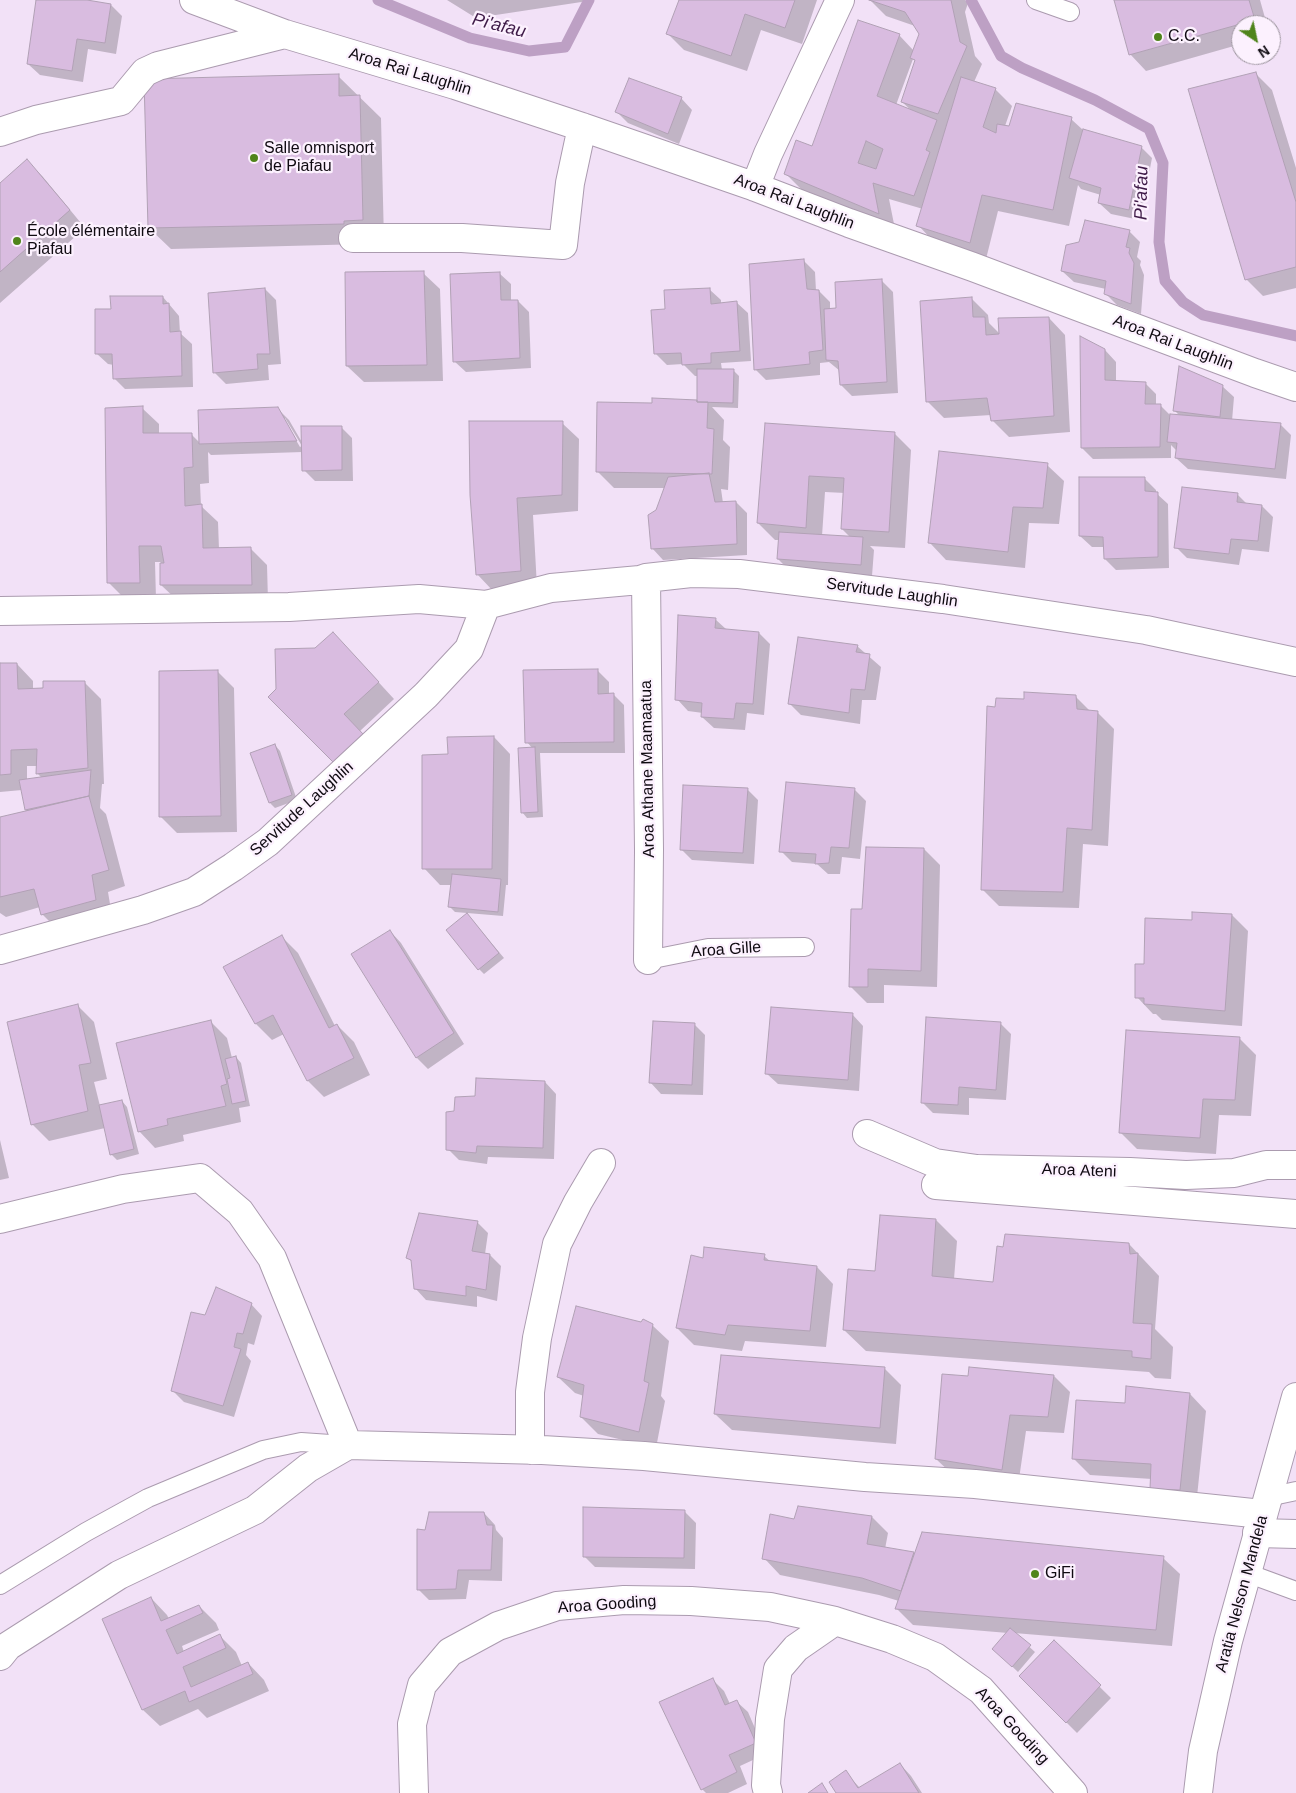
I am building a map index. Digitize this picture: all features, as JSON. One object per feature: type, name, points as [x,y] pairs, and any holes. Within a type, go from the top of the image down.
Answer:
[{"type":"street","name":"Aroa Rai Laughlin","points":[[194,0],[285,34],[455,85],[755,187],[1296,387]]},
{"type":"street","points":[[755,187],[768,154],[840,0]]},
{"type":"street","points":[[0,132],[36,120],[121,101],[145,72],[158,66],[285,34]]},
{"type":"street","points":[[0,140],[36,120]]},
{"type":"street","points":[[353,238],[462,238],[563,245],[570,183],[582,127]]},
{"type":"street","name":"Servitude Laughlin","points":[[0,611],[289,607],[419,599],[486,604],[551,588],[640,580],[691,573],[739,574],[852,586],[1146,630],[1296,662]]},
{"type":"street","name":"Aroa Athane Maamaatua","points":[[646,578],[649,841],[648,960]]},
{"type":"street","name":"Servitude Laughlin","points":[[0,950],[74,931],[169,901],[194,892],[233,867],[268,842],[426,695],[469,649],[486,604]]},
{"type":"street","name":"Aroa Ateni","points":[[867,1134],[935,1163],[977,1168],[1186,1175],[1234,1173],[1266,1165],[1296,1165]]},
{"type":"street","points":[[530,1450],[530,1392],[537,1338],[558,1244],[578,1202],[601,1164]]},
{"type":"street","points":[[0,1220],[123,1189],[200,1178],[240,1212],[272,1258],[348,1445]]},
{"type":"street","points":[[936,1186],[1296,1214]]},
{"type":"street","name":"Aratia Nelson Mandela","points":[[1198,1793],[1205,1742],[1228,1641],[1296,1397]]},
{"type":"street","points":[[0,1656],[8,1646],[119,1575],[255,1510],[308,1468],[348,1445],[530,1450],[644,1456],[975,1484],[1263,1515],[1296,1534]]},
{"type":"street","name":"Aroa Gooding","points":[[414,1793],[412,1724],[422,1684],[450,1652],[498,1626],[557,1606],[624,1600],[690,1601],[770,1607],[835,1621],[892,1639],[935,1657],[981,1690],[1073,1793]]},
{"type":"street","points":[[768,1793],[766,1785],[770,1719],[778,1669],[796,1648],[835,1621]]},
{"type":"lane","points":[[1036,0],[1070,12]]},
{"type":"lane","name":"Aroa Gille","points":[[648,960],[708,948],[806,947]]},
{"type":"lane","points":[[0,1585],[86,1532],[148,1498],[263,1450],[301,1442],[348,1445]]},
{"type":"lane","points":[[1263,1515],[1296,1492]]},
{"type":"lane","points":[[1247,1573],[1296,1591]]},
{"type":"building","points":[[36,0],[87,0],[111,4],[105,43],[77,39],[72,71],[27,64]]},
{"type":"building","points":[[679,0],[795,0],[785,28],[745,14],[731,56],[666,34]]},
{"type":"building","points":[[869,0],[951,0],[960,42],[967,46],[938,114],[901,102],[915,60],[910,58],[919,34],[905,12]]},
{"type":"building","name":"C.C.","points":[[1114,0],[1249,0],[1254,15],[1231,15],[1231,27],[1129,55]]},
{"type":"building","points":[[858,20],[900,34],[877,96],[937,120],[926,150],[930,152],[914,196],[873,183],[879,214],[784,174],[796,140],[812,146]],"holes":[[[866,141],[883,149],[876,169],[858,163]]]},
{"type":"building","points":[[1256,72],[1296,202],[1296,267],[1245,280],[1188,89]]},
{"type":"building","name":"Salle omnisport de Piafau","points":[[339,74],[339,96],[360,95],[363,220],[344,221],[344,224],[148,228],[144,79]]},
{"type":"building","points":[[961,77],[996,88],[983,127],[996,133],[997,124],[1009,126],[1016,103],[1072,117],[1053,210],[982,195],[970,243],[916,226]]},
{"type":"building","points":[[629,78],[682,97],[668,134],[615,112]]},
{"type":"building","points":[[1083,129],[1142,146],[1129,210],[1098,203],[1101,188],[1069,178]]},
{"type":"building","name":"École élémentaire Piafau","points":[[27,159],[70,210],[0,272],[0,183]]},
{"type":"building","points":[[1085,220],[1130,230],[1126,247],[1130,248],[1129,253],[1134,263],[1131,304],[1104,294],[1106,281],[1061,271],[1066,245],[1079,242]]},
{"type":"building","points":[[804,259],[807,289],[819,290],[823,350],[809,352],[810,364],[754,370],[749,264]]},
{"type":"building","points":[[424,271],[427,365],[346,366],[345,272]]},
{"type":"building","points":[[500,272],[501,300],[518,300],[520,358],[453,362],[450,274]]},
{"type":"building","points":[[882,279],[887,382],[840,385],[838,361],[826,360],[824,309],[836,308],[835,282]]},
{"type":"building","points":[[265,288],[270,354],[257,354],[258,369],[213,373],[208,293]]},
{"type":"building","points":[[710,288],[711,304],[737,301],[740,351],[711,353],[711,363],[682,365],[681,353],[654,354],[651,310],[665,309],[664,290]]},
{"type":"building","points":[[110,296],[163,296],[163,304],[169,303],[170,332],[181,331],[182,376],[113,379],[112,354],[95,354],[95,309],[111,309]]},
{"type":"building","points":[[972,297],[973,317],[985,317],[986,335],[999,334],[998,318],[1049,317],[1054,416],[991,421],[987,398],[926,402],[920,301]]},
{"type":"building","points":[[1080,336],[1105,349],[1105,380],[1146,382],[1145,404],[1161,404],[1160,447],[1081,448]]},
{"type":"building","points":[[1179,366],[1223,385],[1220,417],[1173,411]]},
{"type":"building","points":[[697,369],[734,369],[733,403],[697,402]]},
{"type":"building","points":[[652,398],[708,402],[707,428],[714,429],[712,474],[596,472],[597,402],[652,403]]},
{"type":"building","points":[[143,406],[143,433],[192,433],[193,467],[184,468],[185,506],[202,504],[203,548],[251,547],[252,585],[160,585],[160,563],[164,563],[161,546],[139,546],[140,583],[107,583],[105,408]]},
{"type":"building","points":[[278,407],[297,441],[199,444],[198,410]]},
{"type":"building","points":[[1170,414],[1281,423],[1275,469],[1175,458],[1177,443],[1167,442]]},
{"type":"building","points":[[469,421],[563,421],[562,495],[517,498],[521,571],[476,575],[470,495]]},
{"type":"building","points":[[765,423],[895,432],[889,532],[841,529],[844,478],[809,476],[806,528],[757,523]]},
{"type":"building","points":[[301,426],[342,426],[342,470],[302,471]]},
{"type":"building","points":[[939,451],[1048,463],[1043,508],[1013,507],[1008,552],[928,543]]},
{"type":"building","points":[[709,473],[715,502],[736,501],[737,544],[651,549],[648,515],[656,510],[668,477]]},
{"type":"building","points":[[1079,477],[1145,477],[1145,491],[1158,492],[1158,557],[1104,559],[1103,537],[1079,536]]},
{"type":"building","points":[[1182,487],[1238,493],[1237,502],[1262,505],[1258,541],[1231,539],[1229,554],[1174,548]]},
{"type":"building","points":[[779,532],[863,537],[861,565],[777,559]]},
{"type":"building","points":[[678,615],[716,618],[715,628],[759,632],[753,704],[736,703],[734,719],[701,717],[702,703],[675,700]]},
{"type":"building","points":[[333,632],[379,682],[344,714],[364,735],[333,762],[268,697],[276,689],[275,649],[315,648]]},
{"type":"building","points":[[798,637],[858,645],[856,652],[870,654],[865,690],[851,689],[849,713],[788,704]]},
{"type":"building","points":[[0,663],[17,663],[18,689],[43,688],[43,681],[85,681],[88,768],[36,774],[37,749],[11,750],[11,774],[0,775]]},
{"type":"building","points":[[598,669],[598,694],[614,693],[614,742],[525,743],[523,670]]},
{"type":"building","points":[[218,670],[221,816],[159,817],[159,671]]},
{"type":"building","points":[[1024,692],[1076,695],[1077,709],[1098,711],[1092,830],[1067,828],[1063,892],[981,890],[987,706],[995,707],[996,698],[1024,699]]},
{"type":"building","points":[[494,736],[492,869],[422,869],[422,755],[448,754],[447,737]]},
{"type":"building","points":[[275,744],[292,795],[269,803],[250,753]]},
{"type":"building","points":[[535,747],[538,812],[521,813],[518,748]]},
{"type":"building","points":[[91,770],[89,796],[25,810],[19,780]]},
{"type":"building","points":[[786,782],[855,788],[849,848],[831,847],[829,863],[815,864],[816,854],[779,852]]},
{"type":"building","points":[[683,785],[748,788],[743,853],[680,850]]},
{"type":"building","points":[[89,796],[109,870],[92,875],[96,900],[41,915],[34,889],[0,897],[0,817]]},
{"type":"building","points":[[866,847],[924,848],[921,971],[868,969],[868,987],[849,987],[851,909],[862,909]]},
{"type":"building","points":[[452,874],[501,879],[498,912],[448,907]]},
{"type":"building","points":[[1192,912],[1232,914],[1225,1011],[1144,1004],[1144,998],[1135,998],[1135,964],[1144,964],[1145,918],[1192,920]]},
{"type":"building","points":[[467,913],[499,953],[478,970],[446,930]]},
{"type":"building","points":[[390,930],[454,1033],[416,1058],[351,954]]},
{"type":"building","points":[[282,935],[329,1028],[337,1024],[354,1058],[307,1081],[273,1015],[255,1024],[223,967]]},
{"type":"building","points":[[78,1004],[91,1063],[79,1065],[88,1111],[31,1125],[7,1022]]},
{"type":"building","points":[[771,1007],[853,1013],[848,1080],[765,1074]]},
{"type":"building","points":[[926,1017],[1001,1022],[996,1090],[959,1087],[958,1105],[921,1103]]},
{"type":"building","points":[[211,1020],[227,1084],[221,1086],[226,1106],[167,1119],[168,1125],[138,1132],[116,1043]]},
{"type":"building","points":[[653,1021],[695,1023],[692,1085],[649,1083]]},
{"type":"building","points":[[1126,1030],[1240,1037],[1235,1100],[1203,1099],[1200,1138],[1119,1133]]},
{"type":"building","points":[[236,1056],[246,1101],[232,1104],[227,1079],[230,1078],[225,1059]]},
{"type":"building","points":[[476,1078],[545,1081],[543,1148],[477,1146],[476,1153],[446,1150],[446,1112],[454,1111],[455,1097],[475,1096]]},
{"type":"building","points":[[122,1100],[134,1149],[110,1155],[99,1105]]},
{"type":"building","points":[[419,1213],[478,1221],[472,1251],[490,1254],[486,1290],[466,1286],[466,1296],[414,1289],[411,1260],[406,1258]]},
{"type":"building","points":[[880,1215],[936,1219],[932,1276],[993,1282],[997,1246],[1003,1247],[1005,1234],[1129,1243],[1130,1254],[1138,1253],[1133,1323],[1152,1324],[1151,1359],[1132,1357],[1132,1351],[843,1330],[848,1269],[875,1271]]},
{"type":"building","points":[[704,1247],[765,1254],[764,1260],[817,1266],[810,1331],[728,1325],[725,1335],[676,1328],[691,1255],[703,1258]]},
{"type":"building","points":[[216,1287],[252,1303],[243,1334],[237,1333],[234,1347],[241,1349],[223,1406],[171,1391],[191,1312],[205,1315]]},
{"type":"building","points":[[576,1306],[641,1322],[643,1319],[653,1324],[644,1381],[649,1383],[639,1432],[580,1417],[584,1385],[557,1377]]},
{"type":"building","points":[[721,1355],[885,1367],[880,1428],[714,1414]]},
{"type":"building","points":[[969,1367],[1054,1375],[1048,1417],[1010,1415],[1002,1470],[935,1459],[942,1374],[968,1376]]},
{"type":"building","points":[[1126,1386],[1190,1393],[1180,1490],[1150,1489],[1151,1464],[1072,1459],[1076,1400],[1125,1403]]},
{"type":"building","points":[[798,1506],[872,1516],[867,1544],[914,1552],[901,1591],[862,1578],[762,1559],[770,1514],[794,1519]]},
{"type":"building","points":[[583,1507],[685,1510],[684,1558],[583,1557]]},
{"type":"building","points":[[429,1512],[484,1512],[487,1525],[493,1525],[491,1570],[458,1570],[456,1589],[417,1590],[417,1529],[425,1530]]},
{"type":"building","name":"GiFi","points":[[922,1532],[1164,1556],[1156,1630],[895,1609]]},
{"type":"building","points":[[151,1597],[161,1621],[199,1605],[203,1613],[166,1630],[177,1654],[220,1634],[226,1648],[183,1667],[191,1687],[248,1662],[253,1674],[189,1702],[185,1691],[142,1710],[102,1619]]},
{"type":"building","points":[[1010,1628],[1031,1645],[1012,1667],[992,1649]]},
{"type":"building","points":[[1054,1640],[1101,1685],[1066,1723],[1019,1676]]},
{"type":"building","points":[[713,1678],[725,1705],[737,1700],[756,1743],[729,1755],[737,1772],[701,1790],[659,1702]]},
{"type":"building","points":[[900,1763],[919,1793],[836,1793],[829,1782],[846,1770],[858,1788]]},
{"type":"building","points":[[822,1783],[828,1793],[808,1793]]},
{"type":"waterway","name":"Pi'afau","points":[[378,0],[470,38],[529,51],[565,47],[589,0]]},
{"type":"waterway","name":"Pi'afau","points":[[971,0],[1001,56],[1022,68],[1095,100],[1149,129],[1163,163],[1159,242],[1165,281],[1183,302],[1203,315],[1296,336]]},
{"type":"place","name":"C.C.","points":[[1158,37]]},
{"type":"place","name":"Salle omnisport de Piafau","points":[[254,158]]},
{"type":"place","name":"École élémentaire Piafau","points":[[17,241]]},
{"type":"place","name":"GiFi","points":[[1035,1574]]}]
